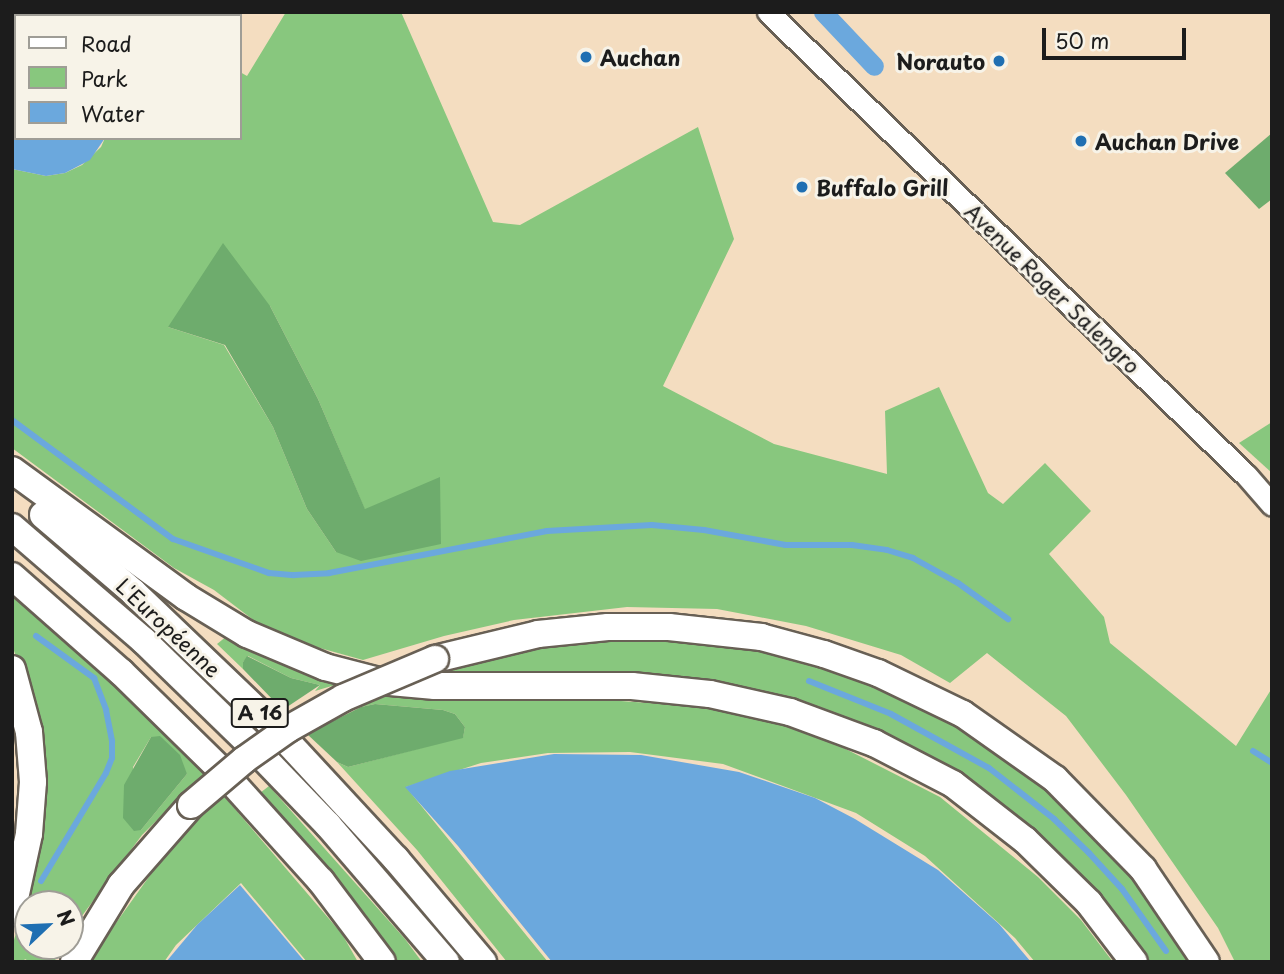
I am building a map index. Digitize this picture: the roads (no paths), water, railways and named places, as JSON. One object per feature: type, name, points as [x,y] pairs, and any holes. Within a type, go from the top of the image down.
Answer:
[{"type":"highway","points":[[12,470],[186,597],[247,634],[325,667],[379,681],[426,686],[632,686],[684,690],[764,704],[874,743],[953,784],[1026,840],[1089,903],[1134,962]]},
{"type":"highway","name":"L'Européenne","points":[[12,490],[133,592],[252,705],[355,813],[483,962]]},
{"type":"highway","name":"L'Européenne","points":[[12,527],[144,641],[250,744],[328,825],[446,962]]},
{"type":"highway","points":[[12,576],[121,672],[220,769],[321,881],[382,962]]},
{"type":"highway","points":[[74,962],[121,885],[191,805],[244,760],[288,729],[343,698],[435,659],[471,648],[538,634],[608,627],[670,627],[761,638],[824,654],[878,673],[963,714],[1055,779],[1143,869],[1206,962]]},
{"type":"highway","points":[[12,668],[29,732],[33,782],[27,845],[12,912]]},
{"type":"main road","name":"Avenue Roger Salengro","points":[[768,12],[1247,476],[1272,505]]},
{"type":"main road","name":"Avenue Roger Salengro","points":[[1247,476],[1272,494]]},
{"type":"water","points":[[12,16],[14,140],[104,140],[90,160],[65,173],[46,176],[12,169]]},
{"type":"water","points":[[554,754],[641,755],[739,772],[815,798],[938,870],[999,924],[1031,962],[552,962],[458,846],[405,787],[450,771]]},
{"type":"water","points":[[240,885],[305,962],[166,962],[197,925]]},
{"type":"waterway","points":[[823,12],[874,66]]},
{"type":"waterway","points":[[12,420],[173,539],[269,573],[329,573],[547,531],[652,525],[704,530],[786,545],[852,545],[887,550],[913,558],[958,583],[1008,619]]},
{"type":"waterway","points":[[36,636],[94,678],[106,710],[112,741],[112,758],[106,773],[41,881]]},
{"type":"waterway","points":[[809,681],[891,714],[989,768],[1054,819],[1089,853],[1122,889],[1166,951]]},
{"type":"waterway","points":[[1253,751],[1272,763]]},
{"type":"place","name":"Auchan","points":[[586,57]]},
{"type":"place","name":"Norauto","points":[[999,61]]},
{"type":"place","name":"Auchan Drive","points":[[1081,141]]},
{"type":"place","name":"Buffalo Grill","points":[[802,187]]}]
